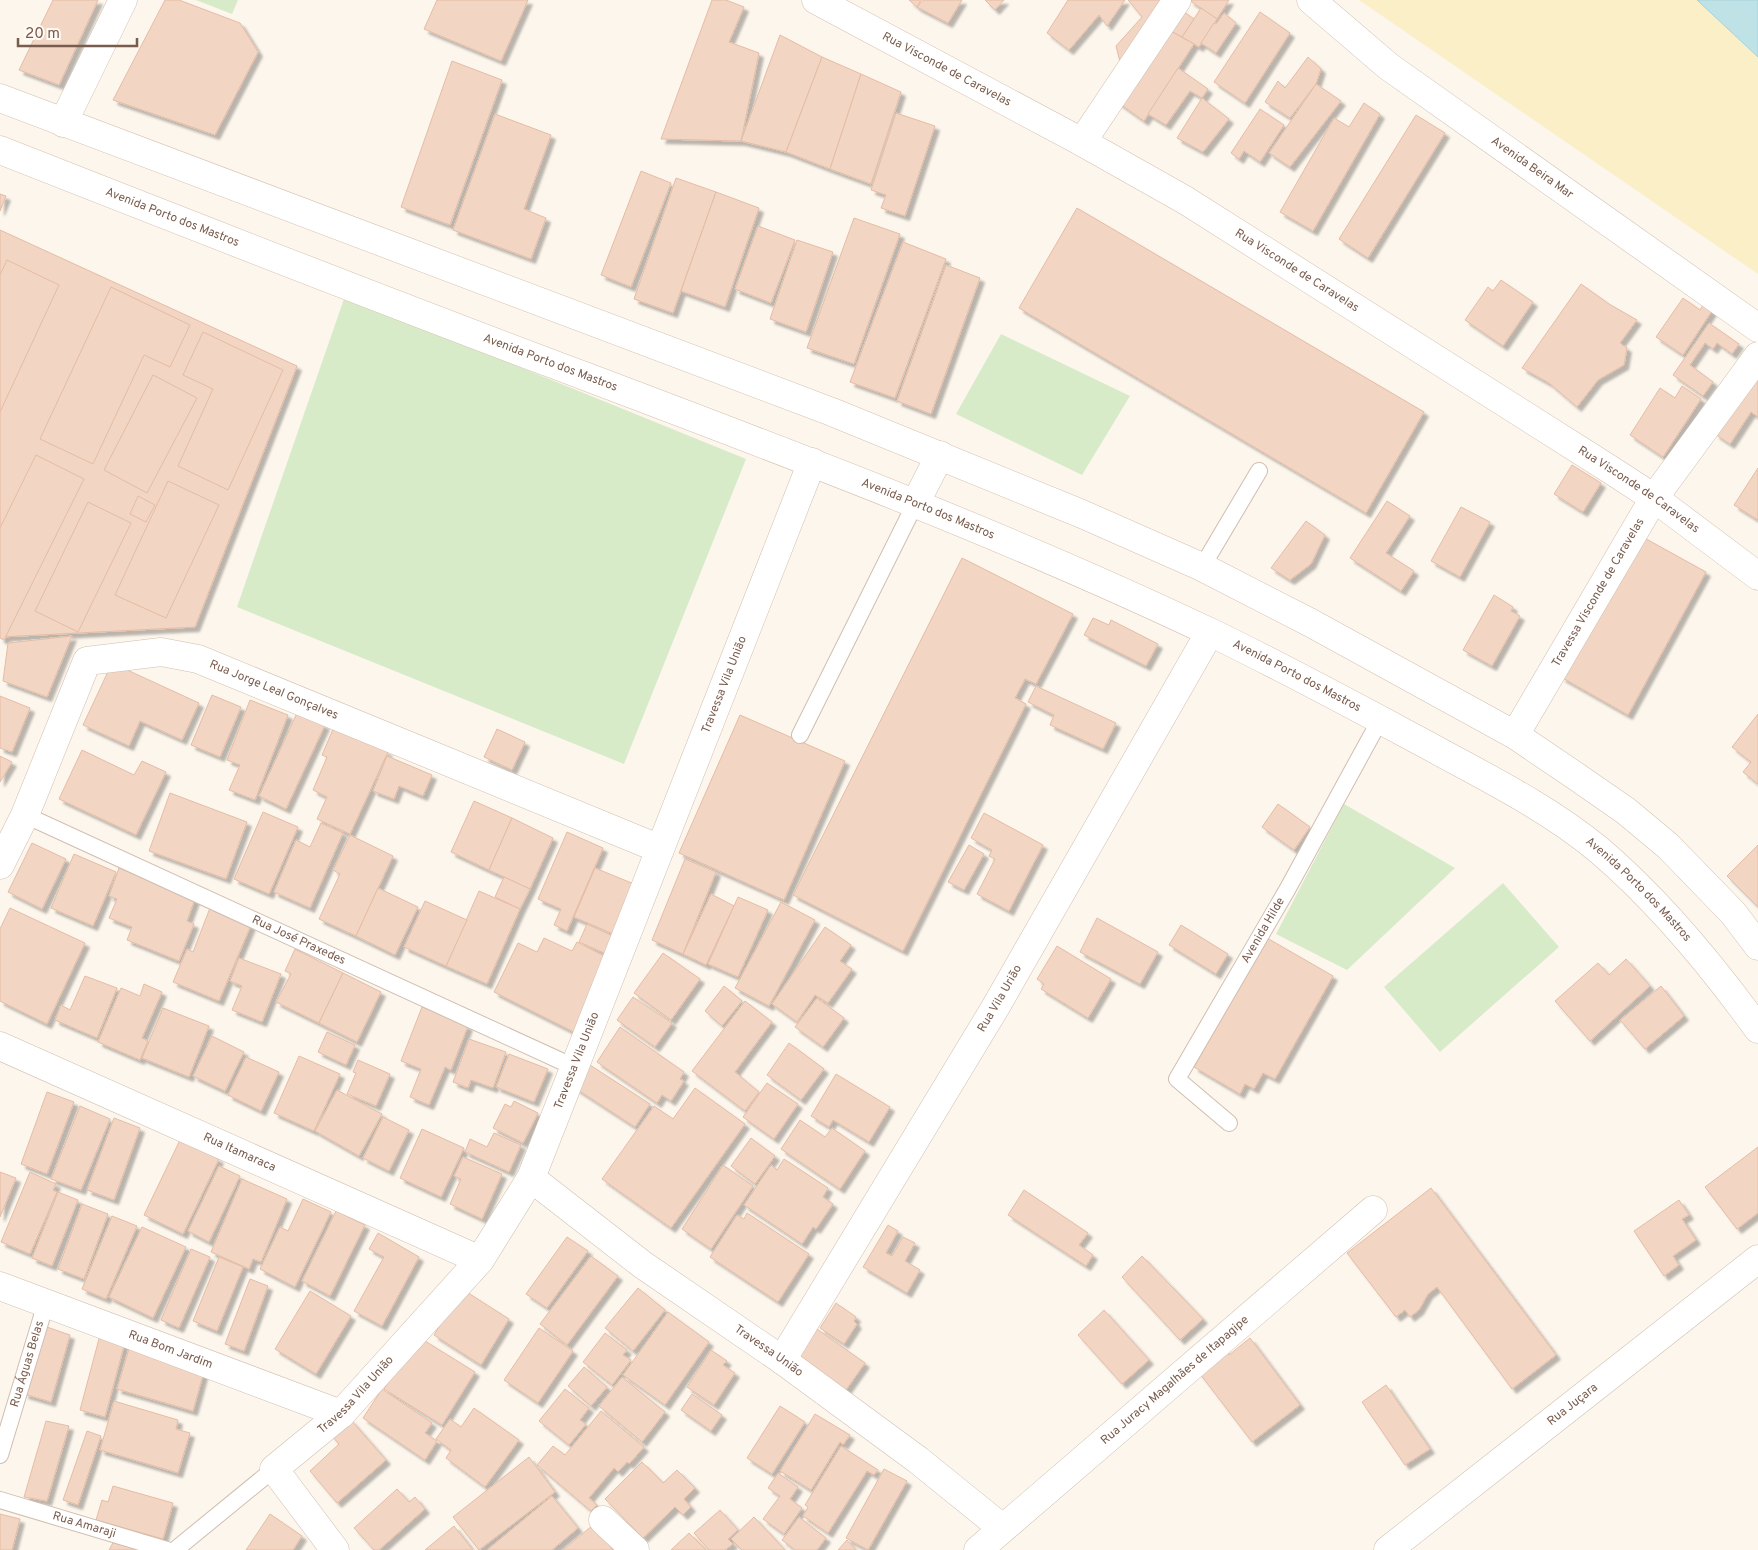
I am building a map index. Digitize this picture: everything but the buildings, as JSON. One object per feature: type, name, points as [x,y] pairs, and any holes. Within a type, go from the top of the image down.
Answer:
[{"type":"street","points":[[62,123],[124,0]]},
{"type":"street","name":"Rua Visconde de Caravelas","points":[[816,0],[1082,142],[1185,200],[1654,498],[1758,576]]},
{"type":"street","points":[[1082,142],[1177,0]]},
{"type":"street","name":"Avenida Beira Mar","points":[[1311,0],[1404,77],[1758,328]]},
{"type":"street","points":[[1329,0],[1446,89],[1758,308]]},
{"type":"street","points":[[0,98],[940,455],[1082,514],[1202,567],[1514,735],[1626,811],[1668,846],[1733,913],[1758,946]]},
{"type":"street","name":"Avenida Porto dos Mastros","points":[[0,150],[343,285],[916,502],[1141,598],[1294,672],[1552,815],[1597,848],[1639,886],[1698,949],[1758,1029]]},
{"type":"street","name":"Travessa Visconde de Caravelas","points":[[1514,735],[1654,498],[1758,356]]},
{"type":"street","points":[[916,502],[940,455]]},
{"type":"street","name":"Travessa Vila União","points":[[274,1469],[341,1414],[480,1260],[531,1178],[812,462]]},
{"type":"street","name":"Rua Vila Urião","points":[[782,1360],[995,1008],[1210,632]]},
{"type":"street","name":"Rua Jorge Leal Gonçalves","points":[[0,865],[25,814],[87,661],[161,652],[198,659],[660,849]]},
{"type":"street","name":"Rua Itamaraca","points":[[0,1046],[480,1260]]},
{"type":"street","name":"Travessa União","points":[[531,1178],[643,1265],[782,1360],[918,1460],[1002,1528]]},
{"type":"street","name":"Rua Juracy Magalhães de Itapagipe","points":[[978,1550],[1373,1210]]},
{"type":"street","name":"Rua Juçara","points":[[1388,1550],[1758,1259]]},
{"type":"street","name":"Rua Bom Jardim","points":[[0,1286],[341,1414]]},
{"type":"street","points":[[274,1469],[335,1550]]},
{"type":"street","points":[[603,1520],[635,1550]]},
{"type":"lane","points":[[1202,567],[1259,472]]},
{"type":"lane","points":[[800,735],[916,502]]},
{"type":"lane","name":"Avenida Hilde","points":[[1229,1123],[1176,1079],[1287,890],[1380,720]]},
{"type":"lane","name":"Rua José Praxedes","points":[[25,814],[574,1067]]},
{"type":"lane","name":"Rua Águas Belas","points":[[0,1455],[46,1303]]},
{"type":"lane","name":"Travessa Vila União","points":[[175,1550],[274,1469]]},
{"type":"lane","name":"Rua Amaraji","points":[[0,1500],[167,1550]]},
{"type":"green space","points":[[196,0],[238,0],[232,14]]},
{"type":"green space","points":[[345,296],[746,459],[624,764],[237,607]]},
{"type":"green space","points":[[1001,334],[1130,396],[1082,475],[956,414]]},
{"type":"green space","points":[[1344,804],[1455,868],[1347,970],[1276,934]]},
{"type":"green space","points":[[1503,883],[1559,947],[1440,1052],[1384,987]]},
{"type":"sand","points":[[1359,0],[1697,0],[1758,57],[1758,274]]},
{"type":"water","points":[[1697,0],[1758,0],[1758,57]]}]
